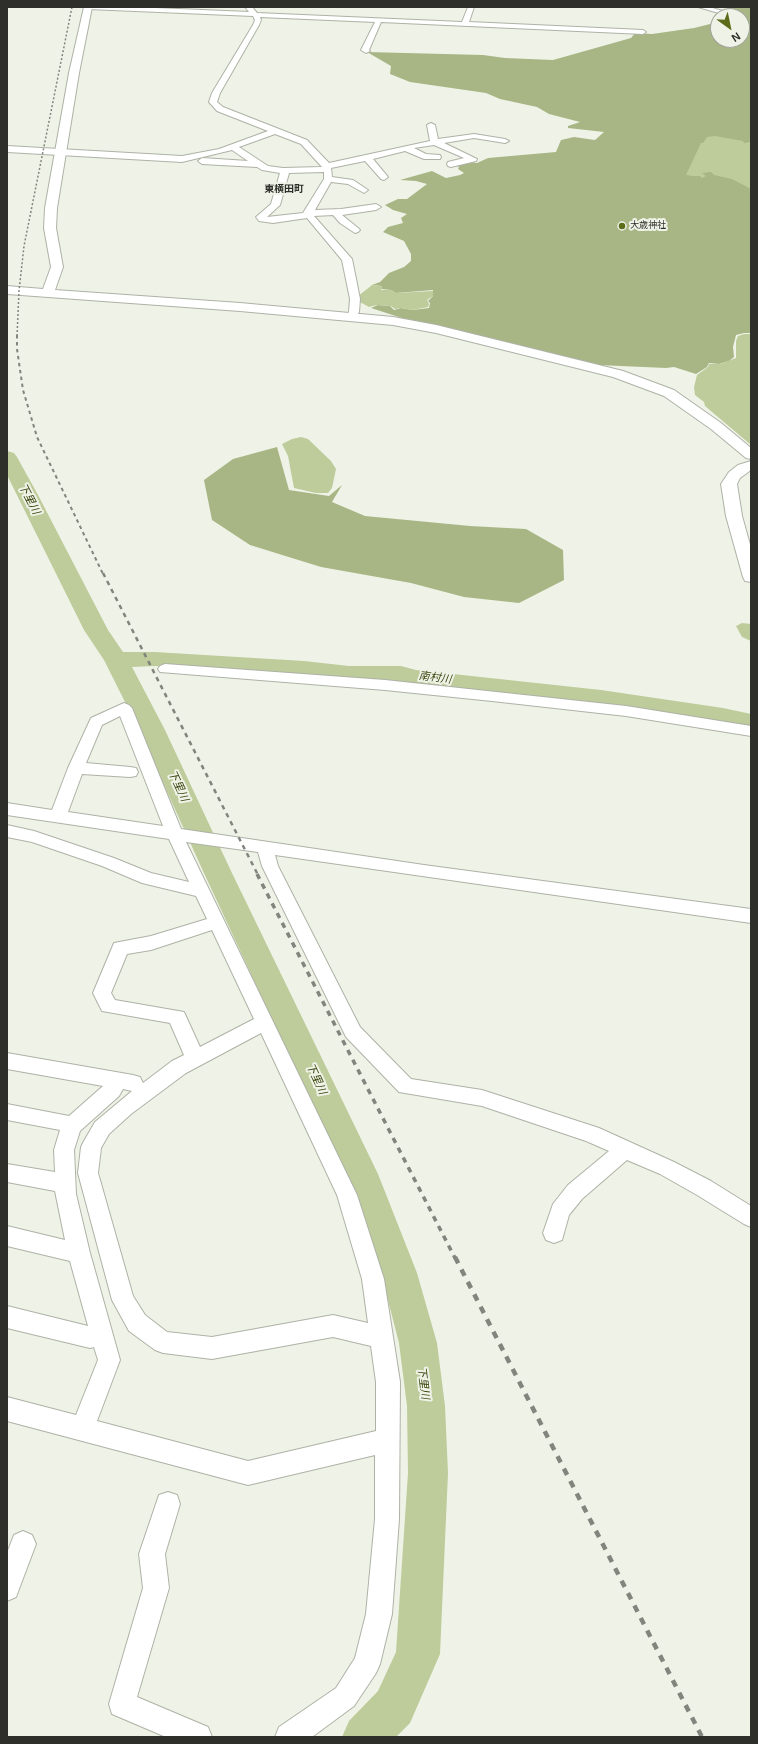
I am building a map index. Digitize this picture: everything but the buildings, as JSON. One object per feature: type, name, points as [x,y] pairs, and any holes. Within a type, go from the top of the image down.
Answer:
[{"type":"street","points":[[48,293],[57,267],[50,228],[51,208],[74,73],[88,7],[643,32]]},
{"type":"street","points":[[248,7],[255,14],[258,20],[216,93],[213,102],[220,110],[304,142],[310,147],[327,168],[328,179],[308,214]]},
{"type":"street","points":[[465,23],[471,7]]},
{"type":"street","points":[[366,52],[365,50],[379,20]]},
{"type":"street","points":[[431,125],[434,142]]},
{"type":"street","points":[[184,159],[213,154],[275,131]]},
{"type":"street","points":[[233,147],[264,168],[285,171],[327,168],[406,148],[474,136],[505,141]]},
{"type":"street","points":[[434,142],[473,160],[451,164]]},
{"type":"street","points":[[406,148],[424,156],[437,157]]},
{"type":"street","points":[[7,149],[258,164]]},
{"type":"street","points":[[213,154],[228,162]]},
{"type":"street","points":[[367,158],[384,177]]},
{"type":"street","points":[[222,172],[228,162]]},
{"type":"street","points":[[285,171],[275,205],[261,217],[262,219],[376,207]]},
{"type":"street","points":[[328,179],[350,182],[364,190]]},
{"type":"street","points":[[335,212],[343,221],[355,230]]},
{"type":"street","points":[[308,214],[347,259],[355,299],[354,312],[350,317]]},
{"type":"street","points":[[270,219],[274,228]]},
{"type":"street","points":[[7,290],[350,317],[393,321],[436,329],[618,374],[670,393],[716,426],[751,455]]},
{"type":"street","points":[[751,464],[734,475],[729,484],[734,516],[751,577]]},
{"type":"street","points":[[165,669],[378,685],[492,696],[626,711],[751,731]]},
{"type":"street","points":[[58,816],[76,768],[96,722],[124,708],[217,922],[347,1195],[373,1279],[388,1382],[387,1519],[379,1614],[367,1664],[344,1696],[289,1737]]},
{"type":"street","points":[[76,768],[130,772]]},
{"type":"street","points":[[7,809],[179,836],[751,916]]},
{"type":"street","points":[[7,831],[34,837],[108,862],[148,879],[203,891]]},
{"type":"street","points":[[265,847],[270,866],[353,1032],[406,1086],[482,1098],[592,1134],[625,1148],[686,1178],[751,1217]]},
{"type":"street","points":[[195,1058],[177,1017],[109,1006],[102,993],[120,948],[151,943],[217,922]]},
{"type":"street","points":[[265,1022],[179,1067],[124,1108],[102,1128],[91,1147],[88,1173],[123,1300],[136,1323],[163,1342],[212,1348],[333,1326],[382,1337]]},
{"type":"street","points":[[7,1061],[125,1082],[112,1090],[71,1126],[64,1150],[66,1194],[79,1253],[109,1360],[82,1429]]},
{"type":"street","points":[[7,1112],[62,1122],[71,1126]]},
{"type":"street","points":[[554,1233],[560,1211],[575,1192],[616,1158],[625,1148]]},
{"type":"street","points":[[7,1173],[58,1182],[65,1181]]},
{"type":"street","points":[[7,1236],[79,1253]]},
{"type":"street","points":[[7,1317],[90,1337],[102,1334]]},
{"type":"street","points":[[7,1409],[248,1473],[387,1440]]},
{"type":"street","points":[[168,1504],[152,1554],[156,1588],[122,1704],[198,1737]]},
{"type":"street","points":[[7,1588],[23,1544]]},
{"type":"shaded area","points":[[751,7],[751,333],[736,335],[733,347],[734,357],[729,361],[719,364],[709,363],[707,367],[696,374],[674,367],[666,368],[598,365],[457,331],[439,325],[431,325],[405,319],[371,308],[378,305],[390,306],[394,310],[401,308],[412,310],[429,308],[430,303],[428,301],[433,296],[433,290],[396,293],[391,290],[381,289],[382,286],[372,285],[380,282],[389,273],[404,267],[411,261],[411,254],[404,241],[383,232],[388,227],[403,223],[401,218],[407,214],[393,210],[385,205],[398,199],[407,199],[427,184],[416,181],[400,180],[432,171],[446,178],[460,175],[464,173],[458,169],[459,167],[456,165],[467,162],[477,163],[488,158],[556,152],[561,140],[574,137],[595,140],[604,132],[568,128],[568,126],[580,122],[549,114],[537,107],[500,99],[486,93],[410,82],[390,74],[391,66],[367,52],[483,55],[505,58],[553,60],[631,38],[635,33],[652,34],[694,28],[710,24],[710,48],[750,48],[750,8],[728,8]]},
{"type":"shaded area","points":[[715,136],[743,141],[744,143],[751,142],[751,189],[732,179],[714,175],[711,172],[702,173],[706,176],[702,178],[700,176],[686,175],[701,143],[703,143],[707,137]]},
{"type":"shaded area","points":[[372,285],[382,286],[381,290],[391,290],[396,293],[433,291],[433,296],[427,300],[429,304],[428,307],[412,310],[401,308],[395,309],[391,306],[377,305],[369,307],[358,301],[357,297]]},
{"type":"shaded area","points":[[751,334],[751,445],[705,406],[704,402],[695,395],[694,387],[697,375],[708,367],[709,364],[720,364],[736,358],[736,341],[738,336]]},
{"type":"shaded area","points":[[301,437],[308,439],[331,461],[336,469],[332,488],[328,493],[316,493],[294,488],[288,456],[282,444],[292,439]]},
{"type":"shaded area","points":[[277,447],[289,490],[329,496],[342,485],[332,502],[365,516],[470,526],[526,529],[563,550],[564,580],[519,603],[464,597],[411,583],[321,567],[250,545],[212,520],[204,480],[233,459]]},
{"type":"shaded area","points":[[742,623],[751,624],[751,641],[742,637],[736,626]]},
{"type":"waterway","name":"下里川","points":[[7,457],[28,495],[96,630],[116,660]]},
{"type":"waterway","name":"南村川","points":[[116,660],[155,659],[304,669],[349,674],[401,674],[415,678],[601,698],[723,716],[751,722]]},
{"type":"waterway","name":"下里川","points":[[116,660],[152,730],[217,871],[361,1174],[399,1273],[418,1343],[426,1406],[428,1473],[418,1654],[394,1707],[365,1737]]},
{"type":"railway","points":[[17,336],[19,291],[24,246],[72,7]]},
{"type":"railway","points":[[17,336],[17,349],[23,390],[37,437],[103,574]]},
{"type":"railway","points":[[103,573],[258,875]]},
{"type":"railway","points":[[257,874],[455,1258]]},
{"type":"railway","points":[[455,1257],[702,1737]]},
{"type":"place","name":"大歳神社","points":[[622,226]]},
{"type":"district","name":"東横田町","points":[[284,189]]}]
